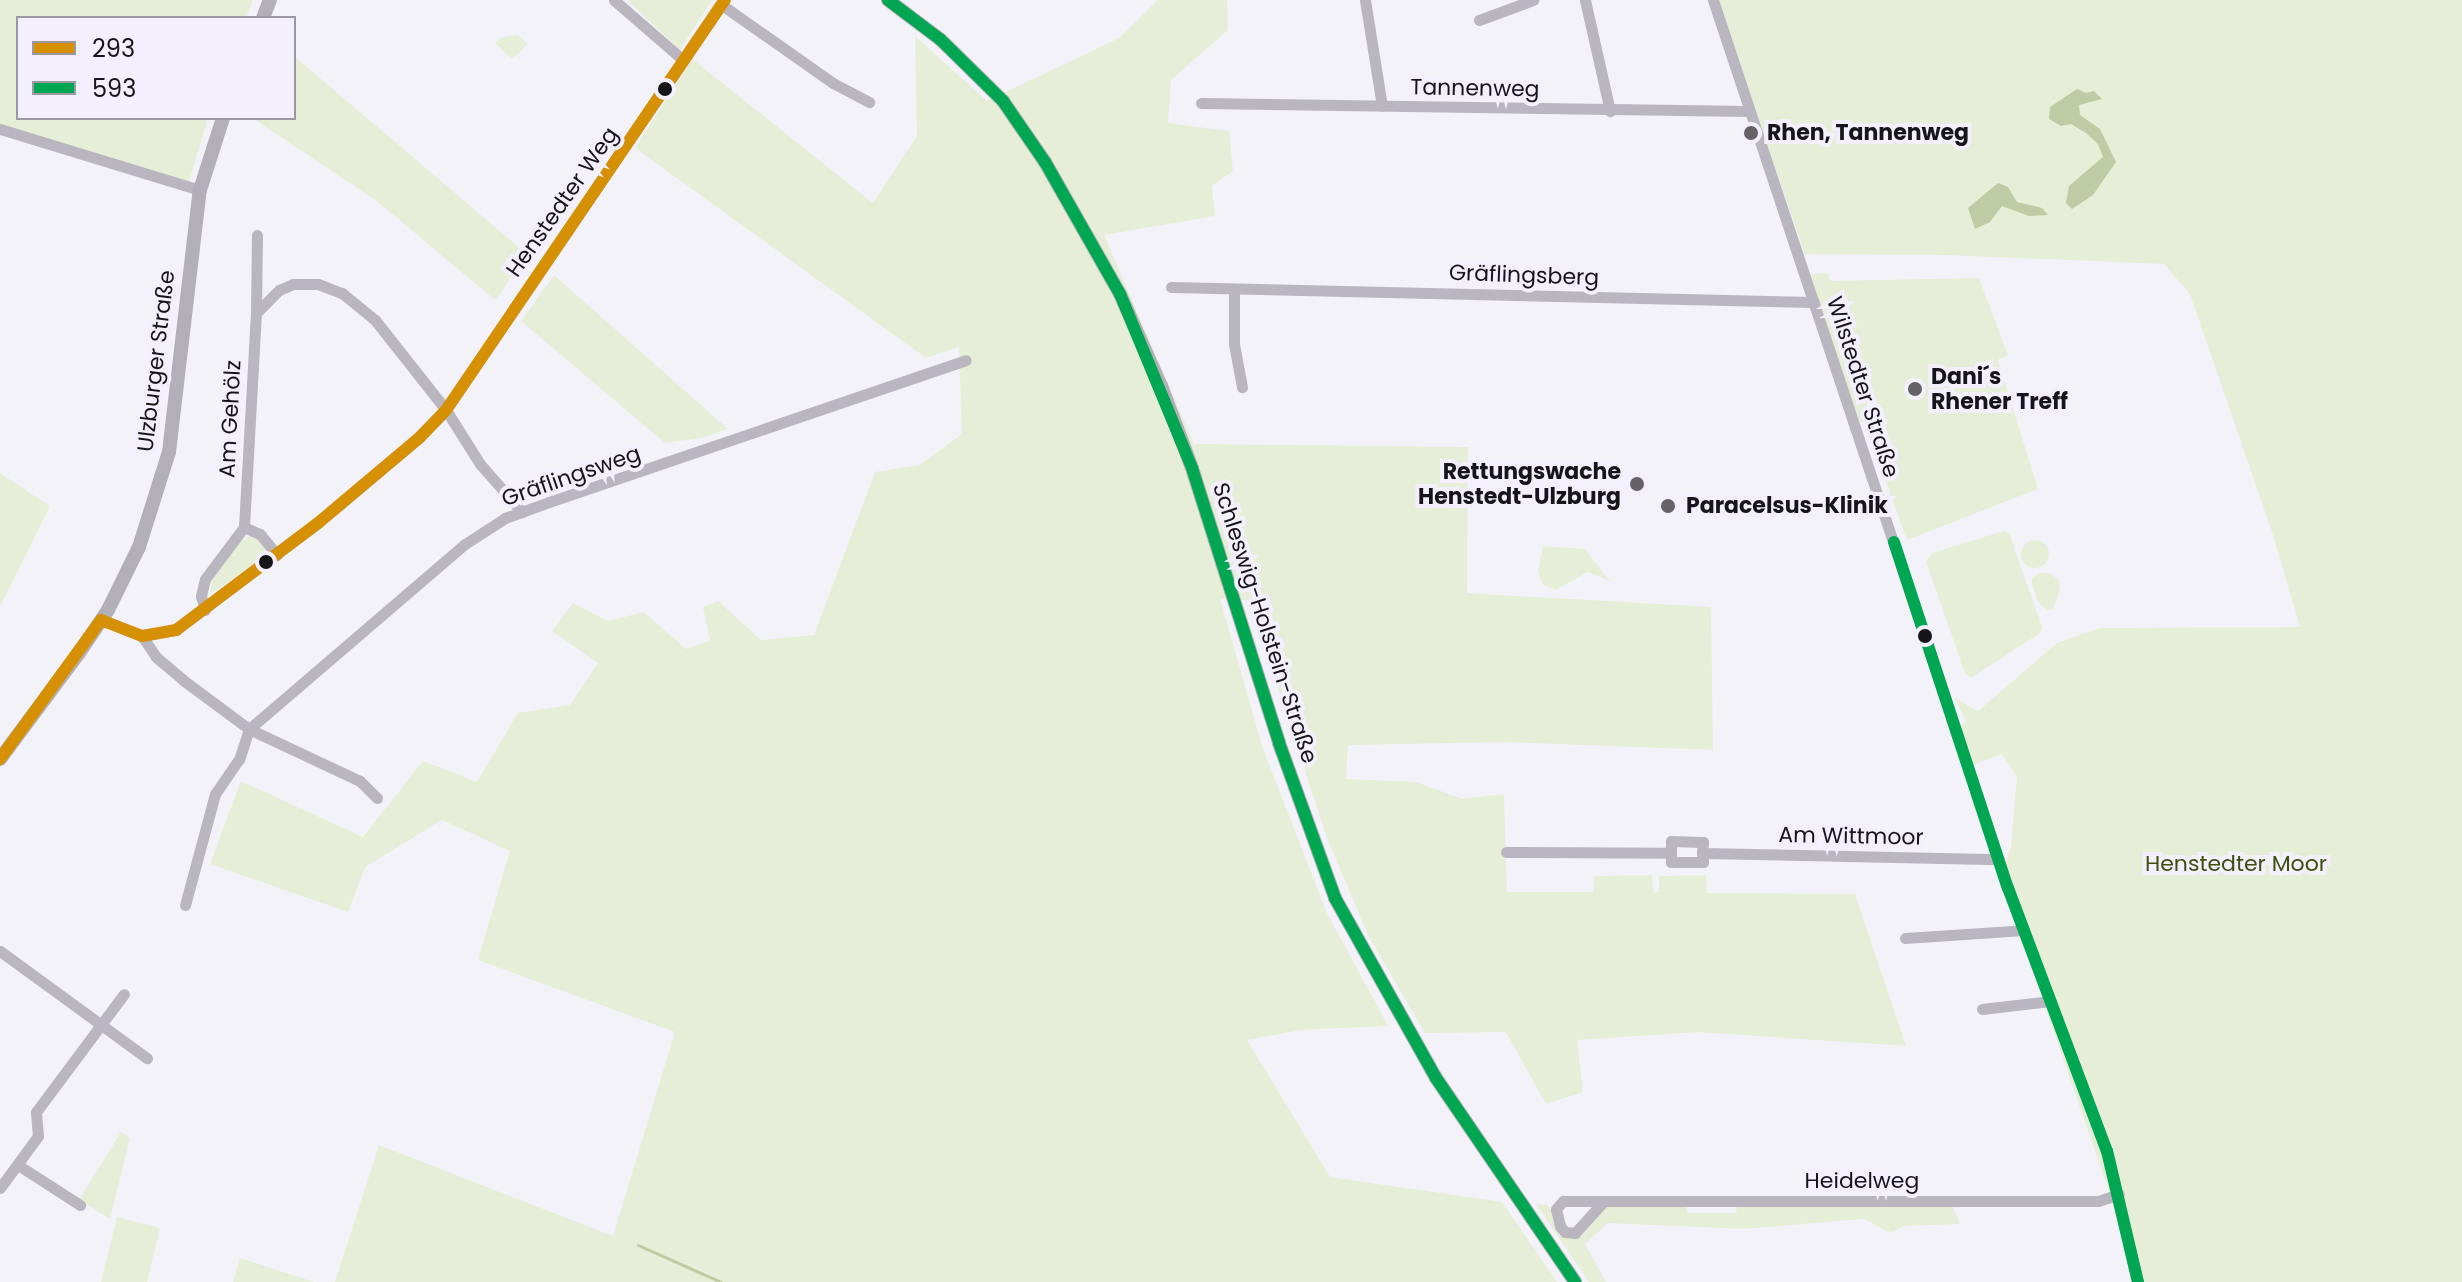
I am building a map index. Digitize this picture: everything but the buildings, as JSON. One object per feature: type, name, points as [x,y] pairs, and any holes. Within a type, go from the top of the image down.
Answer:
[{"type":"main road","name":"Schleswig-Holstein-Straße","points":[[888,0],[959,56],[1003,101],[1045,162],[1120,294],[1161,386],[1192,468],[1279,743],[1335,898],[1436,1078],[1575,1282]]},
{"type":"main road","name":"Ulzburger Straße","points":[[0,759],[101,620],[139,547],[169,452],[200,190],[222,120]]},
{"type":"street","points":[[614,0],[683,60]]},
{"type":"street","points":[[1365,0],[1382,106]]},
{"type":"street","points":[[1479,20],[1533,0]]},
{"type":"street","points":[[1585,0],[1610,111]]},
{"type":"street","name":"Wilstedter Straße","points":[[1713,0],[1999,859],[2119,1194],[2138,1282]]},
{"type":"street","name":"Henstedter Weg","points":[[142,636],[176,630],[205,610],[367,483],[446,410],[723,2],[833,83],[869,102]]},
{"type":"street","name":"Tannenweg","points":[[1201,103],[1749,111]]},
{"type":"street","points":[[0,129],[200,190]]},
{"type":"street","name":"Am Gehölz","points":[[244,527],[256,313],[257,235]]},
{"type":"street","points":[[255,277],[279,290]]},
{"type":"street","points":[[256,313],[279,290],[307,282],[350,299],[391,336],[446,410],[480,464],[522,512]]},
{"type":"street","name":"Gräflingsberg","points":[[1171,287],[1814,302]]},
{"type":"street","points":[[1234,289],[1234,344],[1242,387]]},
{"type":"street","name":"Gräflingsweg","points":[[249,729],[465,544],[505,518],[965,360]]},
{"type":"street","points":[[205,610],[201,596],[205,579],[244,527],[260,534],[277,555]]},
{"type":"street","points":[[101,620],[142,636],[156,657],[249,729],[360,781],[377,798]]},
{"type":"street","points":[[185,905],[215,794],[239,759],[249,729]]},
{"type":"street","name":"Am Wittmoor","points":[[1671,841],[1703,842],[1702,853],[1703,862],[1671,862],[1671,841]]},
{"type":"street","name":"Am Wittmoor","points":[[1506,852],[1671,853]]},
{"type":"street","name":"Am Wittmoor","points":[[1702,853],[1999,859]]},
{"type":"street","points":[[1905,938],[2024,930]]},
{"type":"street","points":[[0,951],[147,1058]]},
{"type":"street","points":[[0,1188],[38,1136],[36,1112],[124,994]]},
{"type":"street","points":[[1982,1009],[2051,1001]]},
{"type":"street","points":[[18,1165],[80,1205]]},
{"type":"street","name":"Heidelweg","points":[[1603,1202],[2098,1201],[2119,1194]]},
{"type":"green space","points":[[0,0],[253,0],[247,16],[16,16],[16,120],[207,120],[188,185],[0,126]]},
{"type":"green space","points":[[627,0],[712,0],[680,50]]},
{"type":"green space","points":[[1158,0],[1227,0],[1228,30],[1171,80],[1168,123],[1229,131],[1233,171],[1212,186],[1215,216],[1104,235],[1194,444],[1468,447],[1467,593],[1711,607],[1713,750],[1507,742],[1348,745],[1346,779],[1416,782],[1462,799],[1504,794],[1507,892],[1594,892],[1594,876],[1652,875],[1653,893],[1659,892],[1659,876],[1706,875],[1707,893],[1855,894],[1906,1046],[1698,1032],[1577,1040],[1583,1092],[1546,1104],[1506,1032],[1425,1033],[1368,935],[1327,838],[1249,600],[1220,599],[1263,749],[1327,913],[1388,1026],[1300,1030],[1247,1040],[1330,1177],[1502,1202],[1557,1282],[335,1282],[379,1145],[613,1236],[675,1032],[478,960],[510,851],[442,820],[365,867],[348,912],[210,864],[241,781],[363,837],[423,761],[477,782],[518,713],[570,705],[598,663],[552,631],[573,603],[608,621],[644,612],[686,649],[710,641],[703,607],[718,601],[761,640],[814,635],[875,472],[920,465],[962,434],[959,347],[926,358],[635,148],[692,59],[873,203],[917,136],[915,36],[987,101],[1119,38]]},
{"type":"green space","name":"Henstedter Moor","points":[[1717,0],[2462,0],[2462,1282],[2135,1282],[2121,1226],[2001,879],[2011,846],[2017,776],[2002,754],[1973,765],[1958,728],[1966,721],[1955,698],[1978,711],[2057,643],[2100,628],[2300,627],[2272,532],[2190,294],[2164,264],[1945,255],[1805,254]]},
{"type":"green space","points":[[518,35],[528,44],[512,59],[495,43],[502,37]]},
{"type":"green space","points":[[296,58],[528,255],[495,300],[378,202],[255,120],[296,120]]},
{"type":"green space","points":[[1827,273],[1831,281],[1979,278],[2008,355],[1998,360],[2038,489],[1907,540],[1870,437],[1875,424],[1860,422],[1828,338],[1811,274]]},
{"type":"green space","points":[[554,275],[728,429],[701,438],[665,443],[521,321]]},
{"type":"green space","points":[[0,473],[50,506],[0,607]]},
{"type":"green space","points":[[2004,531],[2009,533],[2042,627],[2040,633],[1971,678],[1965,673],[1926,562],[1932,553]]},
{"type":"green space","points":[[249,536],[255,537],[265,548],[262,559],[210,594],[212,579],[236,545]]},
{"type":"green space","points":[[2035,540],[2045,544],[2049,554],[2045,564],[2035,568],[2025,564],[2021,554],[2025,544]]},
{"type":"green space","points":[[1543,546],[1585,549],[1610,581],[1587,572],[1556,590],[1543,585],[1538,571]]},
{"type":"green space","points":[[2039,573],[2050,573],[2059,580],[2060,590],[2053,609],[2047,610],[2038,602],[2032,578]]},
{"type":"green space","points":[[121,1132],[130,1138],[110,1219],[79,1200]]},
{"type":"green space","points":[[1536,1204],[1547,1205],[1553,1210],[1564,1234],[1605,1205],[1686,1205],[1687,1213],[1736,1213],[1737,1205],[1952,1205],[1960,1224],[1904,1226],[1890,1233],[1864,1219],[1743,1229],[1608,1223],[1585,1244],[1606,1282],[1589,1282]]},
{"type":"green space","points":[[117,1217],[160,1228],[147,1282],[101,1282]]},
{"type":"green space","points":[[240,1258],[314,1282],[233,1282]]},
{"type":"shaded area","points":[[2077,89],[2086,93],[2094,91],[2102,99],[2079,105],[2080,115],[2100,129],[2116,162],[2093,195],[2072,209],[2066,203],[2069,186],[2103,157],[2098,144],[2086,133],[2071,124],[2061,126],[2049,119],[2050,107]]},
{"type":"shaded area","points":[[1998,183],[2008,187],[2017,202],[2042,208],[2048,215],[2029,216],[2002,206],[1990,222],[1975,229],[1968,208]]},
{"type":"waterway","points":[[638,1245],[721,1282]]},
{"type":"transit line","name":"293","points":[[101,620],[142,636],[176,630],[318,523],[420,437],[446,410],[725,0]]},
{"type":"transit line","name":"593","points":[[888,0],[941,40],[1003,101],[1045,162],[1120,294],[1192,468],[1279,743],[1335,898],[1436,1078],[1575,1282]]},
{"type":"transit line","name":"593","points":[[1894,542],[2008,888],[2107,1151],[2138,1282]]},
{"type":"transit line","name":"293","points":[[0,759],[101,620]]},
{"type":"place","name":"Rhen, Tannenweg","points":[[1751,133]]},
{"type":"place","name":"Dani´s Rhener Treff","points":[[1915,389]]},
{"type":"place","name":"Rettungswache Henstedt-Ulzburg","points":[[1637,484]]},
{"type":"place","name":"Paracelsus-Klinik","points":[[1668,506]]}]
